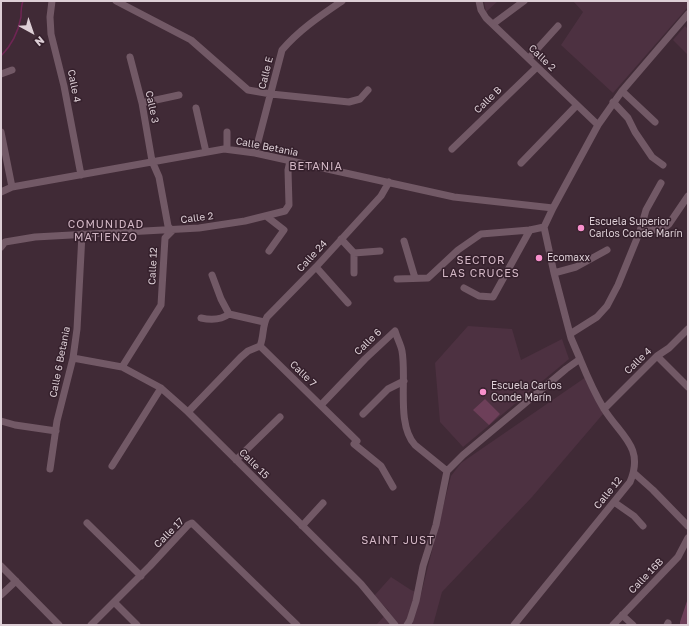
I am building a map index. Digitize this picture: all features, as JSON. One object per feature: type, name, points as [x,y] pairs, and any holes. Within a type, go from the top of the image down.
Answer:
[{"type":"street","name":"Calle 4","points":[[52,1],[50,17],[51,34],[64,86],[81,175]]},
{"type":"street","points":[[116,1],[191,40],[248,90],[271,94],[349,102],[360,98],[368,90]]},
{"type":"street","name":"Calle E","points":[[255,153],[282,50],[289,41],[308,24],[342,1]]},
{"type":"street","name":"Calle 2","points":[[479,1],[486,18],[598,125]]},
{"type":"street","points":[[493,24],[524,1]]},
{"type":"street","points":[[397,279],[428,278],[458,250],[481,234],[530,230],[544,227],[598,125],[613,102],[688,14]]},
{"type":"street","points":[[529,58],[558,26]]},
{"type":"street","name":"Calle 3","points":[[130,57],[142,103],[152,161]]},
{"type":"street","name":"Calle B","points":[[452,149],[538,67]]},
{"type":"street","points":[[1,74],[12,70]]},
{"type":"street","points":[[622,91],[655,122]]},
{"type":"street","points":[[142,103],[179,95]]},
{"type":"street","points":[[613,102],[628,118],[635,132],[652,157],[663,165]]},
{"type":"street","points":[[521,163],[577,105]]},
{"type":"street","points":[[196,108],[206,152]]},
{"type":"street","points":[[1,132],[12,187]]},
{"type":"street","points":[[227,132],[227,149]]},
{"type":"street","name":"Calle Betania","points":[[1,192],[12,187],[152,161],[227,149],[255,153],[454,197],[553,208]]},
{"type":"street","points":[[152,161],[159,177],[168,226],[172,231]]},
{"type":"street","name":"Calle 2","points":[[1,247],[5,242],[35,237],[172,231],[199,228],[266,216],[285,211],[289,206],[288,170],[290,161]]},
{"type":"street","name":"Calle 24","points":[[264,322],[381,196],[388,182]]},
{"type":"street","points":[[570,334],[596,317],[607,306],[618,285],[640,231],[646,210],[661,183]]},
{"type":"street","points":[[640,231],[663,229],[669,224],[688,196]]},
{"type":"street","points":[[266,216],[284,230],[269,251]]},
{"type":"street","name":"Calle 12","points":[[514,625],[630,482],[634,473],[635,465],[632,446],[604,409],[580,359],[570,334],[544,227]]},
{"type":"street","points":[[464,288],[479,296],[493,297],[530,230]]},
{"type":"street","name":"Calle 12","points":[[122,367],[161,306],[165,238],[172,231]]},
{"type":"street","name":"Calle 6 Betania","points":[[50,469],[56,431],[73,358],[77,329],[82,234]]},
{"type":"street","points":[[341,239],[354,253],[354,273]]},
{"type":"street","points":[[404,241],[410,256],[415,278]]},
{"type":"street","points":[[554,273],[576,267],[606,250]]},
{"type":"street","points":[[354,253],[380,251]]},
{"type":"street","points":[[316,267],[348,303]]},
{"type":"street","points":[[188,412],[241,357],[248,351],[260,346],[262,342],[264,322],[229,314],[221,299],[212,275]]},
{"type":"street","points":[[201,318],[224,318],[229,314]]},
{"type":"street","name":"Calle 4","points":[[604,409],[657,356],[669,348],[688,329]]},
{"type":"street","name":"Calle 6","points":[[321,405],[365,359],[395,331],[402,351],[404,381]]},
{"type":"street","name":"Calle 7","points":[[260,346],[357,441],[354,444],[380,466],[393,487]]},
{"type":"street","points":[[657,356],[688,387]]},
{"type":"street","name":"Calle 15","points":[[73,358],[122,367],[161,388],[188,412],[361,584],[395,625]]},
{"type":"street","points":[[407,625],[416,601],[423,566],[436,525],[447,471],[463,455],[580,359]]},
{"type":"street","points":[[363,414],[388,388],[404,381],[405,417],[411,440],[447,471]]},
{"type":"street","points":[[112,466],[161,388]]},
{"type":"street","points":[[236,460],[280,417]]},
{"type":"street","points":[[1,421],[15,425],[56,431]]},
{"type":"street","points":[[634,473],[688,526]]},
{"type":"street","points":[[614,502],[634,516],[643,526]]},
{"type":"street","points":[[302,526],[324,503]]},
{"type":"street","points":[[86,523],[141,576]]},
{"type":"street","name":"Calle 17","points":[[91,625],[141,576],[188,525],[192,523],[196,525],[296,625]]},
{"type":"street","name":"Calle 16B","points":[[613,625],[678,557],[688,538]]},
{"type":"street","points":[[1,566],[59,625]]},
{"type":"street","points":[[1,595],[16,581]]},
{"type":"street","points":[[114,602],[137,625]]},
{"type":"street","points":[[622,615],[633,625]]},
{"type":"shaded area","points":[[484,1],[498,1],[486,12]]},
{"type":"shaded area","points":[[573,1],[688,1],[688,7],[613,93],[561,45],[583,12]]},
{"type":"shaded area","points":[[685,26],[688,29],[688,55],[673,40]]},
{"type":"shaded area","name":"Escuela Carlos Conde Marín","points":[[468,326],[512,329],[521,360],[562,339],[569,359],[463,447],[440,422],[435,363]]},
{"type":"shaded area","points":[[586,377],[603,414],[532,497],[442,592],[433,625],[376,625],[389,611],[374,596],[391,577],[411,590],[421,594],[451,476],[461,463]]},
{"type":"shaded area","points":[[485,399],[500,414],[489,425],[473,410]]},
{"type":"shaded area","points":[[688,598],[688,625],[680,625],[680,622]]},
{"type":"waterway","points":[[1,56],[8,48],[16,33],[21,17],[21,7],[23,1]]},
{"type":"place","name":"Escuela Superior Carlos Conde Marín","points":[[581,228]]},
{"type":"place","name":"Ecomaxx","points":[[539,258]]},
{"type":"place","name":"Escuela Carlos Conde Marín","points":[[483,392]]},
{"type":"district","name":"BETANIA","points":[[316,167]]},
{"type":"district","name":"COMUNIDAD MATIENZO","points":[[106,231]]},
{"type":"district","name":"SECTOR LAS CRUCES","points":[[481,267]]},
{"type":"district","name":"SAINT JUST","points":[[398,541]]}]
